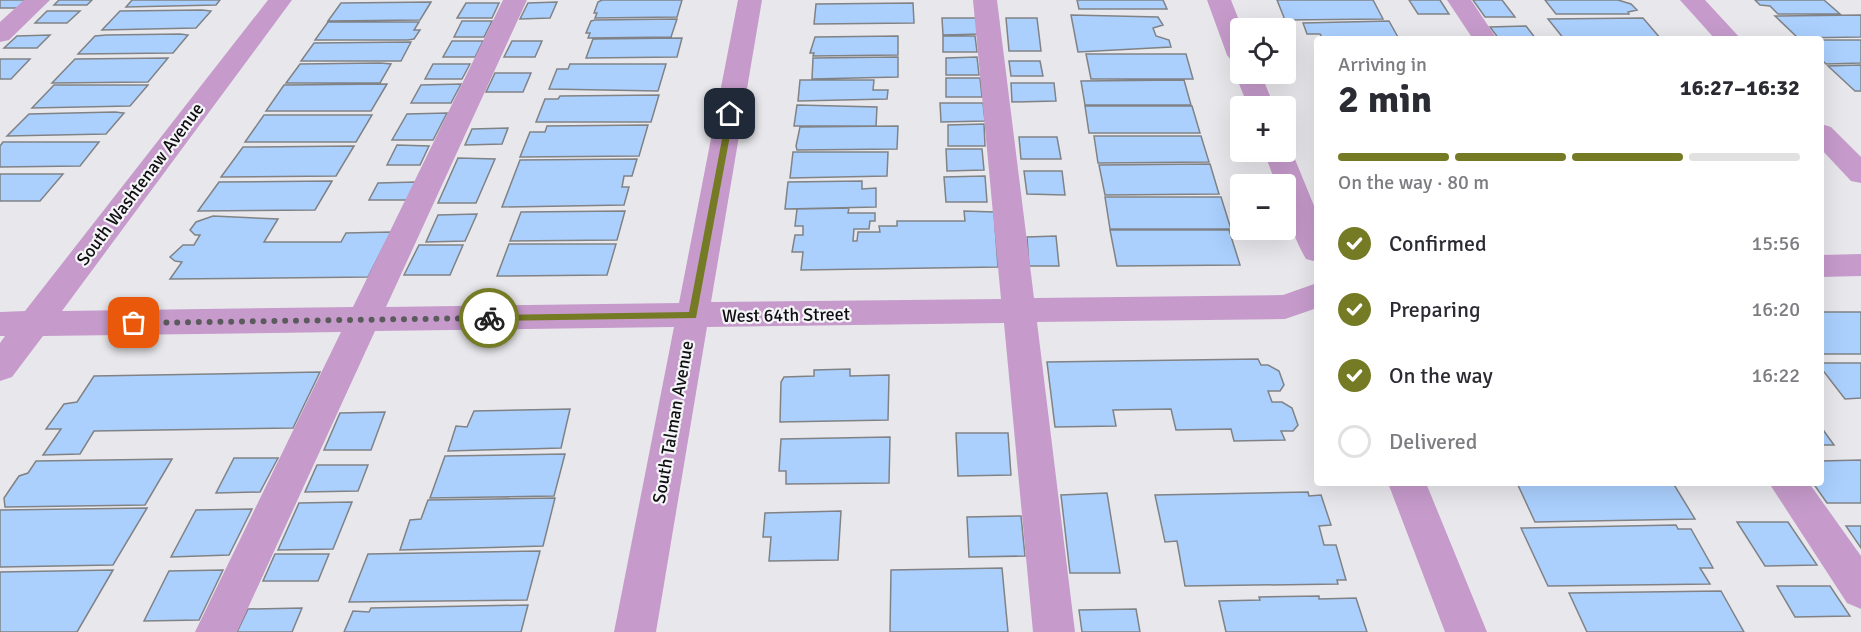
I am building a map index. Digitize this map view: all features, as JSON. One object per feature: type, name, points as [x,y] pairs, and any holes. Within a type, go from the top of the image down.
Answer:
[{"type":"street","points":[[0,35],[38,0]]},
{"type":"street","name":"South Washtenaw Avenue","points":[[0,368],[279,0]]},
{"type":"street","points":[[216,632],[515,0]]},
{"type":"street","name":"South Talman Avenue","points":[[635,632],[750,0]]},
{"type":"street","points":[[985,0],[1054,632]]},
{"type":"street","points":[[1219,0],[1230,28]]},
{"type":"street","points":[[1459,0],[1483,36]]},
{"type":"street","points":[[1692,0],[1727,36]]},
{"type":"street","points":[[1824,136],[1861,174]]},
{"type":"street","points":[[1282,162],[1314,243]]},
{"type":"street","points":[[1824,266],[1861,265]]},
{"type":"street","name":"West 64th Street","points":[[0,324],[1285,307],[1314,296]]},
{"type":"street","points":[[1408,486],[1466,632]]},
{"type":"street","points":[[1790,486],[1861,590]]},
{"type":"building","points":[[0,0],[29,0],[20,8],[0,8]]},
{"type":"building","points":[[59,0],[92,0],[87,5],[54,5]]},
{"type":"building","points":[[132,0],[220,0],[216,5],[126,7]]},
{"type":"building","points":[[602,0],[682,0],[677,17],[595,18],[597,13],[594,13],[598,2]]},
{"type":"building","points":[[1077,0],[1163,0],[1167,9],[1079,9]]},
{"type":"building","points":[[1277,0],[1373,0],[1383,19],[1296,20],[1296,18],[1284,18]]},
{"type":"building","points":[[1409,0],[1440,0],[1449,14],[1418,14]]},
{"type":"building","points":[[1473,0],[1502,0],[1515,17],[1485,17]]},
{"type":"building","points":[[1545,0],[1618,0],[1631,4],[1637,10],[1628,12],[1629,14],[1556,14]]},
{"type":"building","points":[[1755,0],[1824,0],[1840,14],[1778,14],[1770,6],[1760,5]]},
{"type":"building","points":[[431,2],[420,20],[328,21],[341,3]]},
{"type":"building","points":[[557,2],[550,18],[520,19],[528,3]]},
{"type":"building","points":[[466,3],[499,3],[492,18],[457,18]]},
{"type":"building","points":[[913,3],[914,23],[814,24],[816,4]]},
{"type":"building","points":[[47,11],[80,11],[67,23],[35,23]]},
{"type":"building","points":[[120,11],[211,11],[196,28],[102,30]]},
{"type":"building","points":[[1071,15],[1158,17],[1163,25],[1153,28],[1156,36],[1169,40],[1171,47],[1078,52]]},
{"type":"building","points":[[1861,15],[1861,37],[1796,36],[1775,16]]},
{"type":"building","points":[[942,18],[980,18],[981,34],[943,35]]},
{"type":"building","points":[[1006,18],[1037,18],[1041,51],[1009,51]]},
{"type":"building","points":[[1643,18],[1658,36],[1562,36],[1548,19]]},
{"type":"building","points":[[677,19],[671,37],[588,38],[590,33],[586,33],[591,21],[595,20]]},
{"type":"building","points":[[462,21],[492,21],[484,37],[454,37]]},
{"type":"building","points":[[1389,21],[1397,36],[1321,36],[1320,34],[1307,34],[1303,23]]},
{"type":"building","points":[[328,22],[419,22],[414,30],[420,30],[414,39],[408,40],[315,40]]},
{"type":"building","points":[[1526,26],[1534,36],[1497,36],[1490,27]]},
{"type":"building","points":[[50,35],[37,48],[4,48],[17,36]]},
{"type":"building","points":[[188,35],[173,53],[78,54],[95,36]]},
{"type":"building","points":[[898,36],[898,55],[813,56],[814,53],[810,53],[815,37]]},
{"type":"building","points":[[943,36],[975,36],[977,52],[943,52]]},
{"type":"building","points":[[682,38],[677,57],[586,58],[593,39]]},
{"type":"building","points":[[1824,40],[1861,40],[1861,63],[1826,64],[1824,62]]},
{"type":"building","points":[[452,41],[483,41],[475,57],[443,57]]},
{"type":"building","points":[[512,41],[542,41],[535,57],[504,57]]},
{"type":"building","points":[[411,42],[401,61],[301,61],[314,43]]},
{"type":"building","points":[[1086,54],[1186,54],[1193,79],[1091,79]]},
{"type":"building","points":[[898,57],[898,77],[812,79],[813,58]]},
{"type":"building","points":[[977,57],[979,75],[946,75],[946,58]]},
{"type":"building","points":[[168,58],[148,82],[52,83],[75,59]]},
{"type":"building","points":[[0,59],[30,59],[11,79],[0,79]]},
{"type":"building","points":[[1009,61],[1040,61],[1043,76],[1011,76]]},
{"type":"building","points":[[300,64],[391,64],[380,83],[286,83]]},
{"type":"building","points":[[433,64],[470,64],[462,79],[425,79]]},
{"type":"building","points":[[570,64],[666,64],[658,91],[549,89],[557,69],[568,69]]},
{"type":"building","points":[[1861,65],[1861,91],[1855,91],[1828,66]]},
{"type":"building","points":[[495,73],[531,73],[523,92],[486,92]]},
{"type":"building","points":[[946,78],[980,78],[982,97],[946,97]]},
{"type":"building","points":[[800,80],[874,80],[873,90],[888,90],[887,99],[798,101]]},
{"type":"building","points":[[1184,80],[1191,105],[1085,105],[1081,81]]},
{"type":"building","points":[[1011,83],[1054,83],[1056,101],[1012,102]]},
{"type":"building","points":[[387,84],[371,111],[266,111],[284,85]]},
{"type":"building","points":[[461,84],[451,103],[411,103],[421,85]]},
{"type":"building","points":[[54,85],[148,85],[130,106],[32,108]]},
{"type":"building","points":[[659,95],[651,122],[536,122],[545,99],[558,99],[560,96]]},
{"type":"building","points":[[940,103],[983,103],[985,121],[941,122]]},
{"type":"building","points":[[797,105],[877,107],[876,126],[794,126]]},
{"type":"building","points":[[1085,106],[1192,106],[1200,133],[1089,133]]},
{"type":"building","points":[[124,113],[106,134],[7,136],[29,114]]},
{"type":"building","points":[[447,113],[433,140],[392,140],[407,114]]},
{"type":"building","points":[[264,115],[372,115],[356,142],[245,142]]},
{"type":"building","points":[[984,124],[985,146],[948,146],[948,125]]},
{"type":"building","points":[[648,125],[639,156],[520,157],[530,132],[545,132],[547,126]]},
{"type":"building","points":[[898,126],[897,149],[797,150],[796,146],[800,127]]},
{"type":"building","points":[[508,128],[502,144],[465,145],[472,129]]},
{"type":"building","points":[[1094,136],[1201,136],[1209,162],[1098,163]]},
{"type":"building","points":[[1019,137],[1057,137],[1061,159],[1021,159]]},
{"type":"building","points":[[3,142],[99,142],[80,166],[0,167],[0,146]]},
{"type":"building","points":[[397,145],[429,146],[420,165],[387,165]]},
{"type":"building","points":[[354,146],[336,176],[221,177],[243,147]]},
{"type":"building","points":[[946,149],[982,149],[984,170],[947,171]]},
{"type":"building","points":[[793,152],[888,152],[887,176],[790,178]]},
{"type":"building","points":[[458,158],[495,159],[476,203],[438,203]]},
{"type":"building","points":[[637,159],[632,176],[624,176],[622,187],[629,187],[624,205],[502,207],[520,160]]},
{"type":"building","points":[[1210,164],[1219,194],[1105,195],[1099,165]]},
{"type":"building","points":[[1024,171],[1062,171],[1065,195],[1027,194]]},
{"type":"building","points":[[0,174],[63,174],[40,201],[0,201]]},
{"type":"building","points":[[985,176],[987,202],[946,202],[944,177]]},
{"type":"building","points":[[332,181],[315,210],[198,211],[219,182]]},
{"type":"building","points":[[862,181],[862,189],[876,188],[876,207],[785,209],[788,182]]},
{"type":"building","points":[[416,182],[407,200],[369,200],[378,183]]},
{"type":"building","points":[[1105,197],[1221,197],[1230,226],[1230,229],[1110,229]]},
{"type":"building","points":[[849,208],[848,213],[875,213],[875,221],[870,221],[869,229],[854,229],[853,241],[857,241],[858,232],[880,232],[879,226],[897,226],[897,221],[965,221],[964,211],[994,212],[998,267],[801,270],[803,252],[792,252],[795,235],[803,235],[803,226],[795,226],[797,209]]},
{"type":"building","points":[[625,211],[617,240],[510,241],[521,212]]},
{"type":"building","points":[[477,214],[465,241],[426,242],[438,215]]},
{"type":"building","points":[[213,216],[278,219],[264,242],[341,242],[346,233],[391,232],[368,277],[170,279],[182,262],[170,257],[183,245],[194,245],[200,235],[195,235],[190,230],[196,222]]},
{"type":"building","points":[[1110,230],[1229,230],[1230,240],[1232,240],[1240,265],[1117,266]]},
{"type":"building","points":[[1056,236],[1059,266],[1029,266],[1027,237]]},
{"type":"building","points":[[509,244],[616,244],[607,275],[497,276]]},
{"type":"building","points":[[419,245],[463,245],[450,275],[404,275]]},
{"type":"building","points":[[1824,312],[1861,312],[1861,354],[1824,354]]},
{"type":"building","points":[[1258,359],[1261,365],[1268,365],[1279,371],[1284,385],[1280,391],[1268,391],[1272,402],[1282,402],[1292,408],[1298,425],[1293,431],[1281,431],[1285,440],[1234,441],[1231,429],[1176,430],[1171,409],[1113,410],[1116,426],[1055,427],[1047,362]]},
{"type":"building","points":[[1824,363],[1861,363],[1861,398],[1845,399],[1824,372]]},
{"type":"building","points":[[850,369],[850,376],[889,375],[888,420],[780,422],[781,382],[784,377],[814,376],[814,370]]},
{"type":"building","points":[[320,372],[293,428],[94,431],[80,454],[43,455],[61,429],[46,429],[64,404],[77,402],[94,376]]},
{"type":"building","points":[[570,409],[561,448],[448,451],[456,426],[467,427],[474,411]]},
{"type":"building","points":[[385,412],[371,450],[324,450],[340,413]]},
{"type":"building","points":[[1824,431],[1834,445],[1824,445]]},
{"type":"building","points":[[956,433],[1008,433],[1011,475],[958,476]]},
{"type":"building","points":[[890,437],[889,483],[786,484],[786,471],[779,471],[781,439]]},
{"type":"building","points":[[565,454],[554,496],[430,498],[445,456]]},
{"type":"building","points":[[234,458],[278,458],[260,492],[216,493]]},
{"type":"building","points":[[172,459],[145,505],[5,507],[4,498],[19,476],[28,473],[36,461]]},
{"type":"building","points":[[1861,460],[1861,503],[1827,503],[1815,486],[1824,486],[1824,461]]},
{"type":"building","points":[[317,465],[368,465],[358,491],[305,492]]},
{"type":"building","points":[[1518,486],[1675,486],[1695,519],[1535,522]]},
{"type":"building","points":[[1308,492],[1309,496],[1321,495],[1331,525],[1319,526],[1324,545],[1336,545],[1346,580],[1337,580],[1338,584],[1185,586],[1177,541],[1165,542],[1155,495]]},
{"type":"building","points":[[1107,493],[1120,573],[1070,573],[1061,495]]},
{"type":"building","points":[[555,498],[543,546],[400,550],[410,520],[421,519],[428,500]]},
{"type":"building","points":[[352,502],[333,549],[278,550],[299,503]]},
{"type":"building","points":[[147,508],[113,565],[0,567],[0,510]]},
{"type":"building","points":[[252,509],[229,555],[171,557],[196,510]]},
{"type":"building","points":[[841,511],[838,560],[769,561],[771,537],[763,537],[765,513]]},
{"type":"building","points":[[1021,516],[1025,556],[969,557],[967,517]]},
{"type":"building","points":[[1737,522],[1788,522],[1817,565],[1765,566]]},
{"type":"building","points":[[1676,525],[1678,529],[1691,529],[1713,568],[1700,568],[1710,584],[1548,586],[1521,528]]},
{"type":"building","points":[[1846,526],[1861,526],[1861,548]]},
{"type":"building","points":[[540,551],[527,600],[349,602],[368,554]]},
{"type":"building","points":[[275,554],[329,554],[318,581],[263,581]]},
{"type":"building","points":[[1002,568],[1008,632],[890,632],[891,570]]},
{"type":"building","points":[[113,570],[77,632],[0,632],[0,572]]},
{"type":"building","points":[[223,570],[199,620],[144,621],[169,571]]},
{"type":"building","points":[[1777,586],[1830,586],[1850,616],[1795,617]]},
{"type":"building","points":[[1721,591],[1744,632],[1587,632],[1569,593]]},
{"type":"building","points":[[1319,596],[1319,599],[1356,598],[1367,632],[1226,632],[1219,601],[1260,600],[1259,597]]},
{"type":"building","points":[[528,605],[521,632],[344,632],[353,611],[369,612],[371,608]]},
{"type":"building","points":[[302,608],[292,632],[237,632],[248,609]]},
{"type":"building","points":[[1136,609],[1140,632],[1082,632],[1079,610]]},
{"type":"way so far","points":[[134,323],[489,318]]},
{"type":"route","points":[[489,318],[693,316],[730,114]]}]
